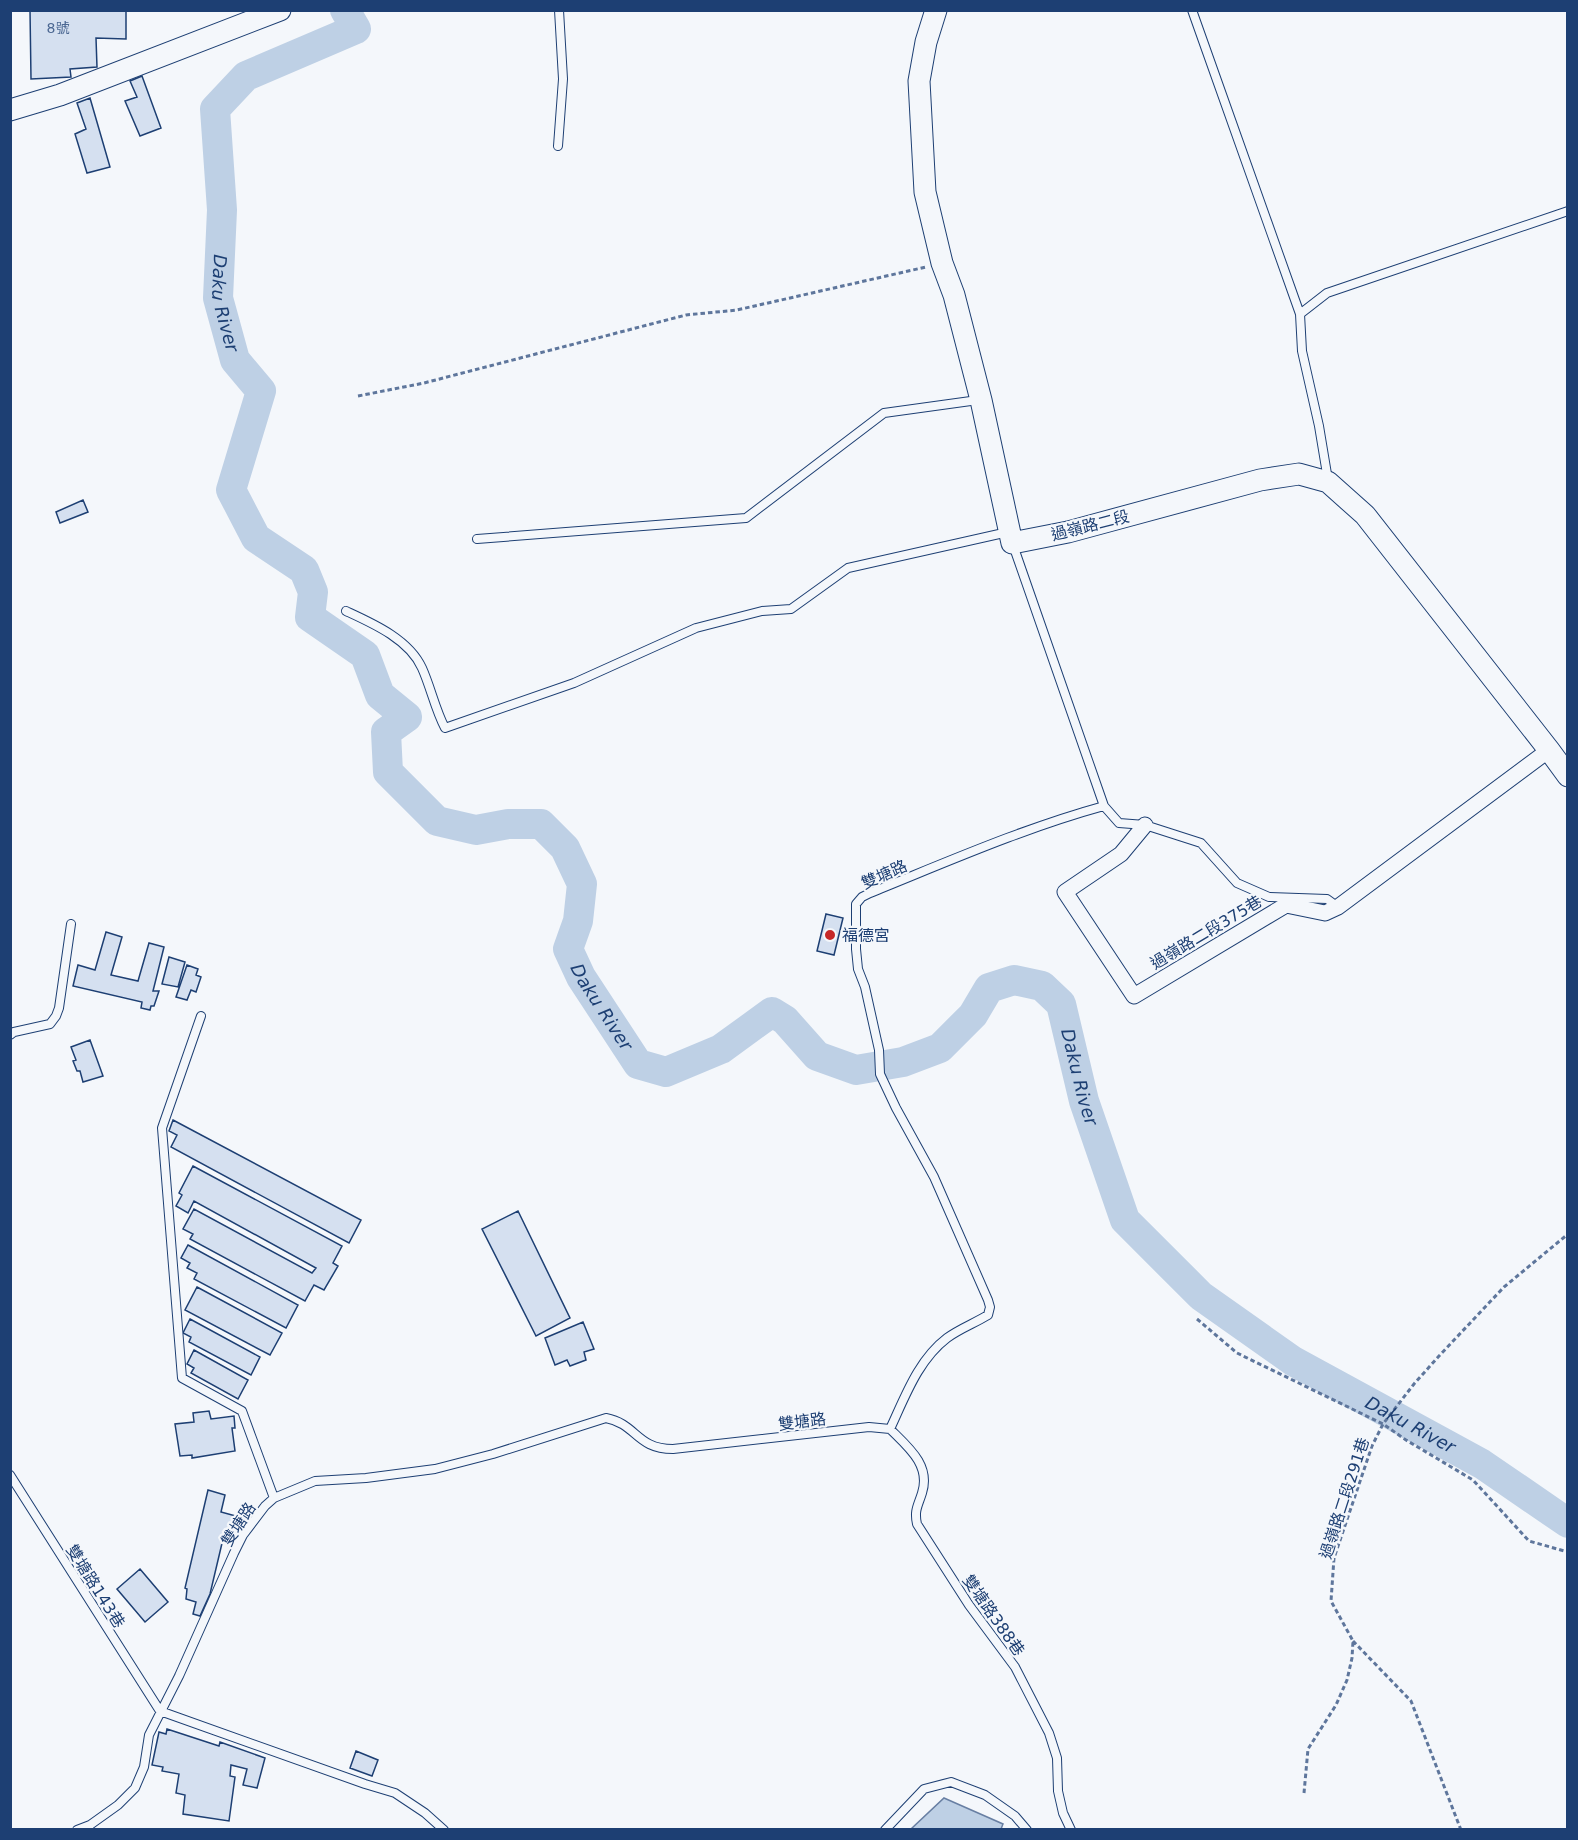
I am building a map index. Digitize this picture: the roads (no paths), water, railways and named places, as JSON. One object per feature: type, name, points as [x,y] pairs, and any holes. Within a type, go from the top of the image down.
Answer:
[{"type":"street","points":[[10,110],[60,95],[280,10]]},
{"type":"street","points":[[936,10],[926,42],[919,81],[925,192],[942,263],[954,295],[981,400],[1011,537]]},
{"type":"street","name":"過嶺路二段","points":[[1011,537],[1068,532],[1260,480],[1299,474],[1328,482],[1365,515],[1568,776]]},
{"type":"street","points":[[1338,907],[1549,750]]},
{"type":"street","name":"過嶺路二段375巷","points":[[1145,825],[1121,855],[1065,892],[1134,996],[1286,905],[1325,913],[1338,907]]},
{"type":"lane","points":[[558,146],[563,80],[560,10]]},
{"type":"lane","points":[[1192,10],[1300,314],[1302,351],[1319,426],[1328,482]]},
{"type":"lane","points":[[1300,314],[1327,293],[1568,211]]},
{"type":"lane","points":[[477,539],[746,518],[884,413],[981,400]]},
{"type":"lane","points":[[346,611],[404,644],[414,655],[421,666],[445,728],[574,683],[696,627],[762,611],[791,609],[848,568],[1011,537],[1104,806],[1119,823],[1145,825],[1201,843],[1237,883],[1269,897],[1327,899],[1338,907]]},
{"type":"lane","name":"雙塘路","points":[[77,1830],[90,1825],[118,1805],[135,1788],[144,1767],[148,1735],[179,1676],[243,1535],[256,1515],[274,1498],[315,1481],[366,1478],[435,1469],[493,1454],[606,1418],[625,1425],[641,1441],[651,1447],[662,1449],[869,1427],[890,1428],[924,1363],[948,1337],[988,1315],[990,1307],[934,1177],[880,1074],[879,1050],[865,987],[858,969],[856,904],[862,897],[1025,831],[1104,806]]},
{"type":"lane","points":[[10,1035],[14,1032],[50,1024],[56,1016],[71,924]]},
{"type":"lane","points":[[201,1016],[162,1128],[182,1378],[242,1411],[274,1498]]},
{"type":"lane","name":"雙塘路388巷","points":[[890,1428],[923,1467],[925,1483],[914,1513],[917,1524],[969,1605],[1015,1667],[1049,1733],[1057,1758],[1058,1791],[1063,1813],[1071,1830]]},
{"type":"lane","name":"雙塘路143巷","points":[[10,1475],[160,1711]]},
{"type":"lane","points":[[160,1711],[365,1785],[395,1793],[425,1813],[444,1830]]},
{"type":"lane","points":[[885,1830],[924,1789],[951,1782],[985,1795],[1015,1816],[1028,1830]]},
{"type":"water","points":[[944,1798],[1003,1824],[1001,1829],[911,1829]]},
{"type":"waterway","name":"Daku River","points":[[345,10],[356,29],[246,76],[215,109],[222,210],[218,298],[235,360],[261,391],[231,490],[256,538],[304,570],[313,592],[310,617],[365,655],[380,695],[407,717],[386,732],[388,772],[437,821],[476,830],[508,824],[541,824],[565,848],[582,884],[578,921],[568,949],[581,977],[638,1064],[666,1072],[721,1049],[772,1012],[785,1020],[817,1056],[856,1070],[903,1062],[940,1048],[973,1015],[989,988],[1014,980],[1042,986],[1061,1004],[1084,1101],[1125,1220],[1201,1296],[1293,1361],[1482,1464],[1568,1523]]},
{"type":"place","name":"福德宮","points":[[830,935]]}]
